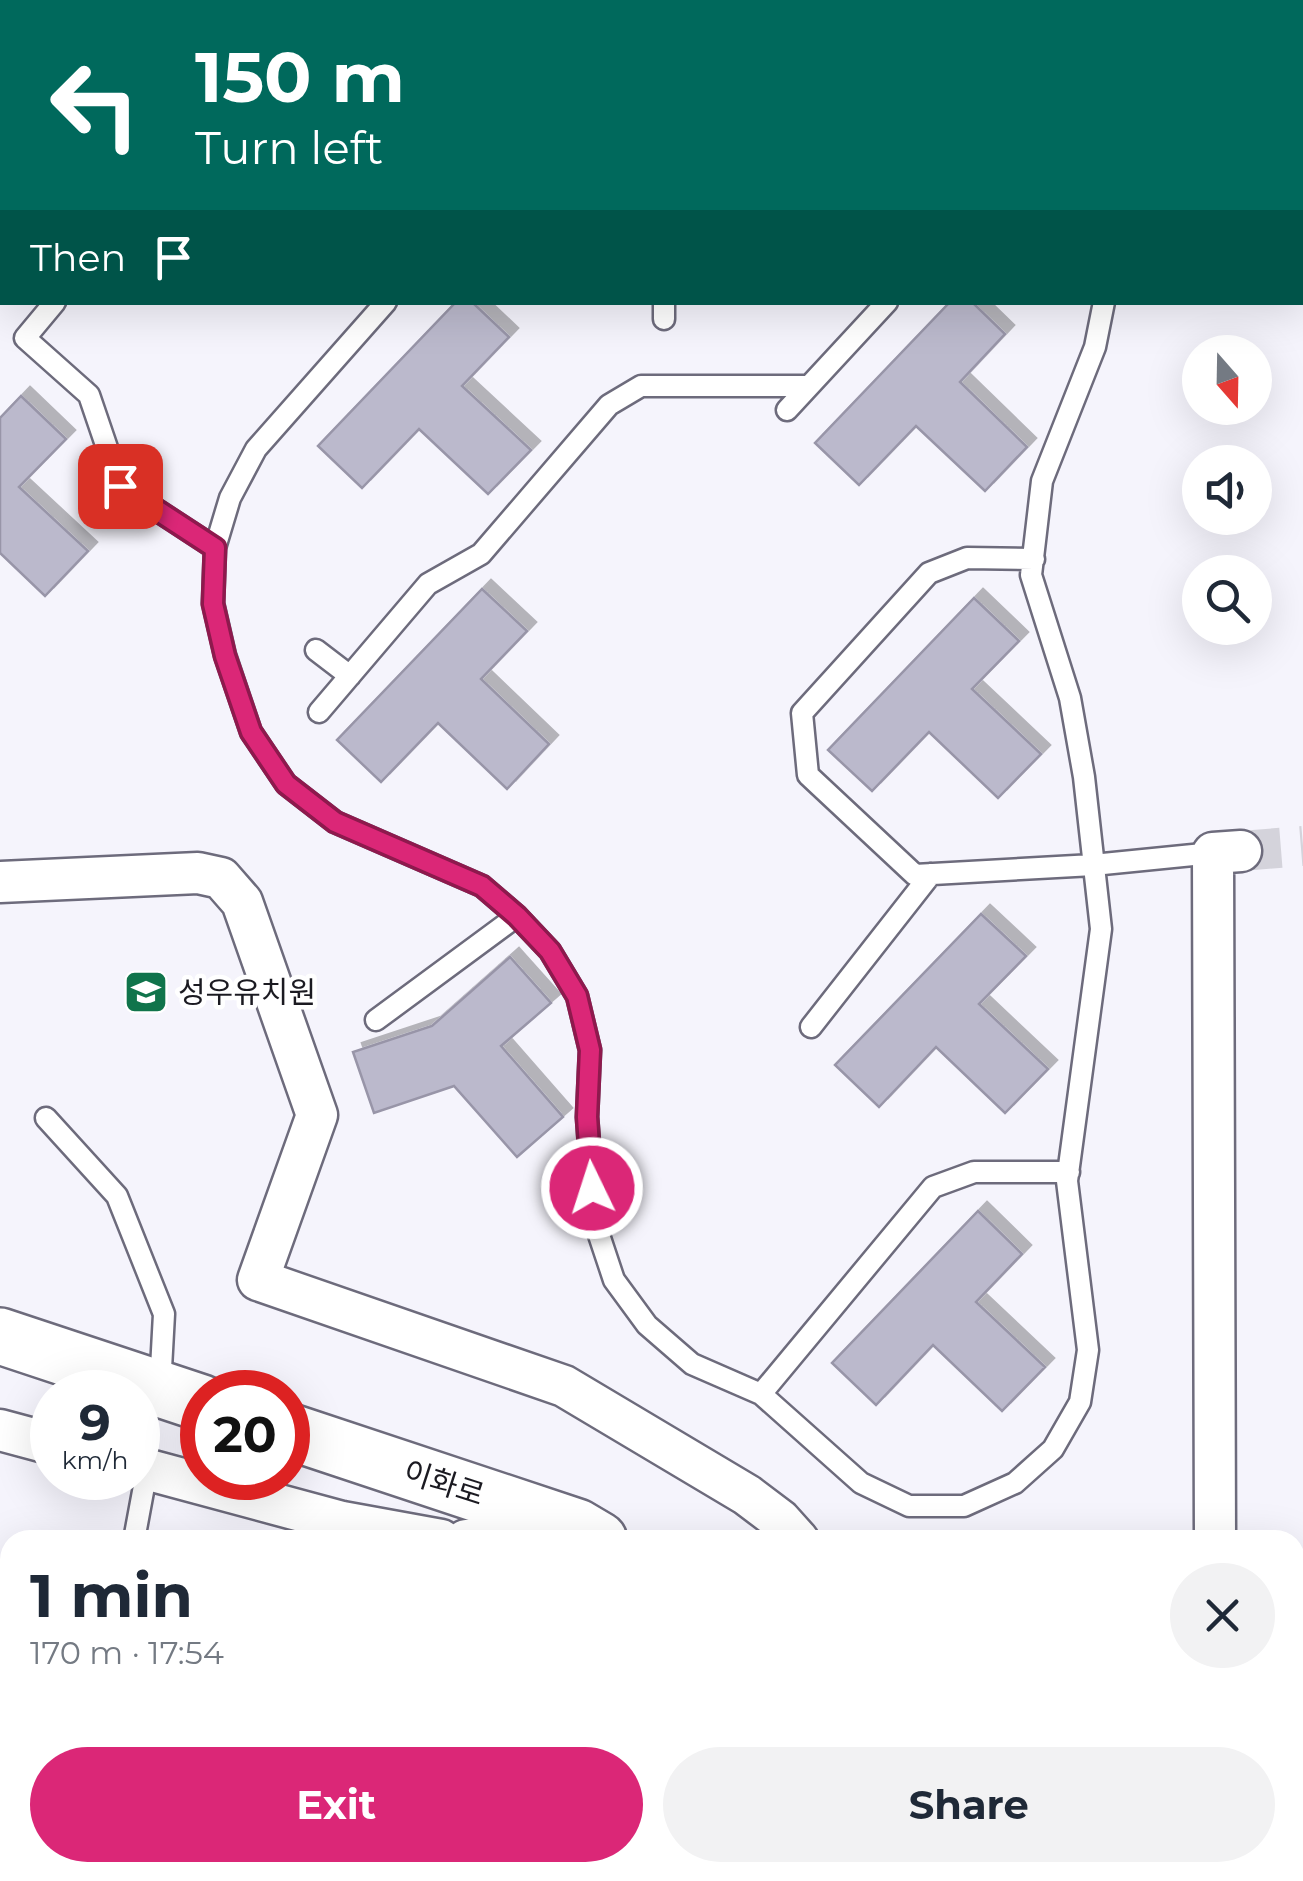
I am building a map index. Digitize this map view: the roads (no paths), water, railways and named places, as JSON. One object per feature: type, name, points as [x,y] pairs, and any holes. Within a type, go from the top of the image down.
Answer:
[{"type":"main road","points":[[0,1336],[180,1396]]},
{"type":"main road","name":"이화로","points":[[310,1439],[576,1530]]},
{"type":"street","points":[[1215,1530],[1227,852]]},
{"type":"street","points":[[0,882],[198,873],[221,878],[242,902],[317,1116],[258,1280],[564,1386],[747,1495],[789,1530]]},
{"type":"street","points":[[0,1430],[30,1438]]},
{"type":"street","points":[[160,1474],[386,1530]]},
{"type":"lane","points":[[53,305],[26,338],[89,395],[120,486],[215,548]]},
{"type":"lane","points":[[383,305],[256,449],[230,498],[215,548],[213,604],[225,656],[251,732],[286,784],[335,822],[482,886],[550,951],[577,996],[590,1050],[587,1117],[595,1223],[614,1280],[647,1325],[692,1364],[761,1394],[862,1483],[909,1506],[964,1506],[1015,1482],[1053,1448],[1080,1402],[1088,1350],[1069,1172],[1101,929],[1070,698],[1032,575],[1042,482],[1095,347],[1103,305]]},
{"type":"lane","points":[[787,410],[884,305]]},
{"type":"lane","points":[[318,712],[428,584],[481,554],[609,405],[641,386],[810,386]]},
{"type":"lane","points":[[1034,559],[967,558],[929,573],[802,713],[808,774],[915,875],[1094,866],[1227,852]]},
{"type":"lane","points":[[316,650],[350,676]]},
{"type":"lane","points":[[811,1027],[932,874]]},
{"type":"lane","points":[[376,1020],[517,916]]},
{"type":"lane","points":[[46,1118],[116,1196],[164,1314],[180,1391]]},
{"type":"lane","points":[[761,1394],[933,1187],[974,1172],[1069,1172]]},
{"type":"lane","points":[[135,1530],[139,1500]]},
{"type":"tunnel","points":[[1241,851],[1303,846]]},
{"type":"place","name":"성우유치원","points":[[146,992]]}]
